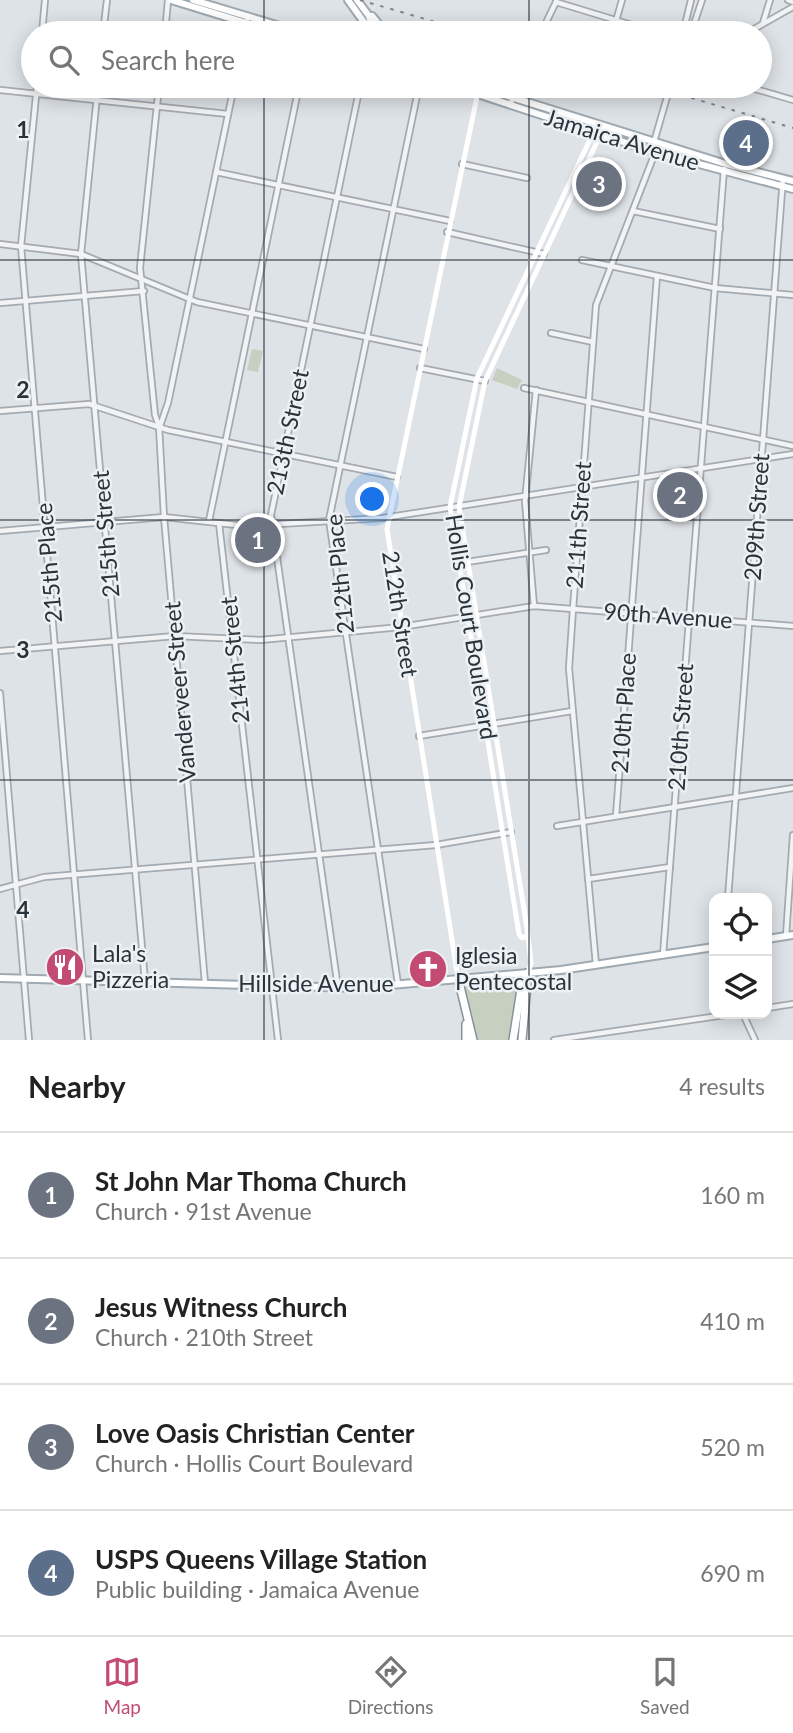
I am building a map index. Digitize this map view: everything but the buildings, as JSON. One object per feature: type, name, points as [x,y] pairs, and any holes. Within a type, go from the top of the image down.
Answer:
[{"type":"highway","points":[[513,1040],[522,984],[528,973]]},
{"type":"highway","points":[[522,1040],[528,973]]},
{"type":"highway","points":[[458,978],[473,1040]]},
{"type":"highway","points":[[466,1017],[466,1040]]},
{"type":"main road","points":[[169,0],[251,21]]},
{"type":"main road","points":[[193,0],[247,20]]},
{"type":"main road","points":[[348,0],[361,21]]},
{"type":"main road","points":[[358,0],[371,21]]},
{"type":"main road","points":[[365,10],[375,21]]},
{"type":"main road","name":"212th Street","points":[[458,978],[387,529],[476,98]]},
{"type":"main road","name":"Jamaica Avenue","points":[[496,98],[654,152],[782,182],[793,189]]},
{"type":"main road","name":"Jamaica Avenue","points":[[516,98],[654,142],[725,168]]},
{"type":"main road","name":"Hollis Court Boulevard","points":[[478,654],[476,615],[459,507],[485,381],[575,191],[600,126]]},
{"type":"main road","name":"Hollis Court Boulevard","points":[[528,973],[531,963],[517,869],[501,796],[484,687],[468,616],[450,507],[477,378],[566,188],[597,134]]},
{"type":"main road","name":"Jamaica Avenue","points":[[782,182],[793,181]]},
{"type":"main road","points":[[566,188],[575,191]]},
{"type":"main road","points":[[551,220],[559,224]]},
{"type":"main road","points":[[515,295],[525,299]]},
{"type":"main road","points":[[496,338],[505,341]]},
{"type":"main road","points":[[468,422],[476,424]]},
{"type":"main road","points":[[459,466],[467,468]]},
{"type":"main road","name":"Hollis Court Boulevard","points":[[508,833],[510,872],[519,936],[527,936]]},
{"type":"main road","points":[[510,872],[517,869]]},
{"type":"main road","points":[[514,902],[522,899]]},
{"type":"main road","name":"Hillside Avenue","points":[[0,978],[338,988],[528,973],[709,948]]},
{"type":"street","points":[[43,21],[45,0]]},
{"type":"street","points":[[104,21],[107,0]]},
{"type":"street","points":[[166,21],[169,0]]},
{"type":"street","points":[[547,21],[556,1],[616,21],[622,0]]},
{"type":"street","points":[[686,21],[691,0]]},
{"type":"street","points":[[695,21],[702,0]]},
{"type":"street","points":[[764,21],[770,0]]},
{"type":"street","points":[[768,21],[793,4],[788,0]]},
{"type":"street","points":[[0,90],[21,92]]},
{"type":"street","points":[[772,94],[793,100]]},
{"type":"street","name":"215th Place","points":[[36,98],[21,246],[88,1040]]},
{"type":"street","points":[[76,98],[228,114]]},
{"type":"street","name":"Vanderveer Street","points":[[158,98],[140,268],[159,426],[164,517],[205,984]]},
{"type":"street","points":[[159,426],[168,403],[231,98]]},
{"type":"street","points":[[209,521],[297,98]]},
{"type":"street","name":"213th Street","points":[[338,988],[271,515],[357,98]]},
{"type":"street","name":"212th Place","points":[[398,984],[329,520],[416,98]]},
{"type":"street","points":[[510,105],[513,98]]},
{"type":"street","name":"211th Street","points":[[596,965],[569,668],[596,304],[654,152],[654,142],[667,98]]},
{"type":"street","name":"215th Street","points":[[96,100],[81,254],[145,982]]},
{"type":"street","points":[[462,164],[527,178]]},
{"type":"street","name":"210th Street","points":[[663,955],[725,168]]},
{"type":"street","points":[[216,172],[450,221]]},
{"type":"street","name":"209th Street","points":[[728,893],[782,182]]},
{"type":"street","points":[[633,211],[720,229]]},
{"type":"street","points":[[447,232],[538,250],[544,254]]},
{"type":"street","points":[[0,244],[81,254],[190,298],[424,349]]},
{"type":"street","points":[[582,260],[715,288],[793,295]]},
{"type":"street","name":"210th Place","points":[[616,816],[657,276]]},
{"type":"street","points":[[0,303],[144,291]]},
{"type":"street","points":[[551,333],[593,342]]},
{"type":"street","points":[[420,368],[485,381]]},
{"type":"street","points":[[524,388],[793,446]]},
{"type":"street","points":[[534,606],[525,496],[536,390]]},
{"type":"street","points":[[155,402],[168,403]]},
{"type":"street","points":[[0,411],[95,405],[159,426],[397,477]]},
{"type":"street","points":[[0,531],[164,517],[219,523],[272,524],[388,517],[793,454]]},
{"type":"street","name":"214th Street","points":[[219,523],[278,1040]]},
{"type":"street","points":[[460,564],[546,550]]},
{"type":"street","name":"90th Avenue","points":[[0,651],[175,636],[260,640],[401,627],[534,606],[793,626]]},
{"type":"street","points":[[0,693],[29,1040]]},
{"type":"street","points":[[419,736],[572,711]]},
{"type":"street","points":[[557,826],[793,788]]},
{"type":"street","points":[[0,889],[44,877],[436,845],[508,833]]},
{"type":"street","points":[[789,936],[793,835]]},
{"type":"street","points":[[588,879],[670,867]]},
{"type":"street","points":[[772,1007],[793,1004]]},
{"type":"street","points":[[554,1040],[709,1017]]},
{"type":"street","points":[[745,1019],[755,1040]]},
{"type":"green space","points":[[252,349],[263,351],[258,372],[247,370]]},
{"type":"green space","points":[[497,368],[522,380],[517,389],[492,380]]},
{"type":"green space","points":[[518,982],[520,1040],[476,1040],[465,987]]},
{"type":"railway","points":[[360,0],[432,21]]},
{"type":"railway","points":[[692,98],[793,128]]},
{"type":"place","name":"USPS Queens Village Station","points":[[746,143]]},
{"type":"place","name":"Love Oasis Christian Center","points":[[599,184]]},
{"type":"place","name":"Jesus Witness Church","points":[[680,495]]},
{"type":"place","name":"St John Mar Thoma Church","points":[[258,540]]},
{"type":"place","name":"Lala's Pizzeria","points":[[65,967]]},
{"type":"place","name":"Iglesia Pentecostal","points":[[428,969]]}]
